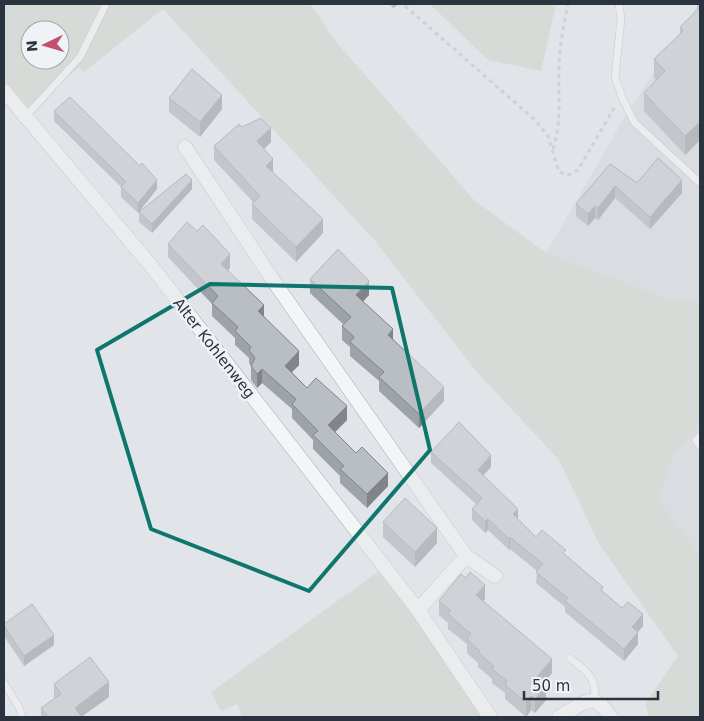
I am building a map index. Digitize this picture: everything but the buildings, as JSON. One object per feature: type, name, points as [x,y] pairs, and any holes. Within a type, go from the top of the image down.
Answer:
[{"type":"street","name":"Alter Kohlenweg","points":[[4,91],[152,267],[418,610],[490,717]]},
{"type":"street","points":[[185,147],[277,286],[466,556],[495,576]]},
{"type":"street","points":[[418,610],[466,556]]},
{"type":"street","points":[[559,717],[583,703],[594,700],[603,706],[611,717]]},
{"type":"lane","points":[[26,116],[80,57],[106,4]]},
{"type":"lane","points":[[619,4],[621,19],[615,77],[622,97],[634,122],[700,183]]},
{"type":"lane","points":[[700,436],[696,440],[700,446]]},
{"type":"lane","points":[[570,658],[590,675],[595,684],[594,700]]},
{"type":"lane","points":[[4,683],[19,707],[22,717]]},
{"type":"path","points":[[553,149],[560,118],[559,67],[568,4]]},
{"type":"path","points":[[405,6],[535,120],[548,136],[553,149],[554,161],[559,172],[568,175],[578,170],[622,97]]},
{"type":"highlighted area","points":[[210,284],[392,288],[430,450],[309,591],[151,529],[97,350]]},
{"type":"shaded area","points":[[699,4],[700,300],[669,299],[546,253],[624,118]]},
{"type":"shaded area","points":[[700,424],[700,556],[658,498],[673,457]]},
{"type":"green space","points":[[4,4],[310,4],[338,44],[474,200],[546,253],[669,299],[700,300],[700,424],[673,457],[658,498],[700,556],[700,717],[649,717],[645,704],[678,656],[599,544],[559,460],[476,371],[375,241],[163,9],[84,72],[79,67],[27,112],[4,85]]},
{"type":"green space","points":[[430,4],[556,4],[541,71],[488,60]]},
{"type":"green space","points":[[383,568],[488,717],[242,717],[237,704],[221,711],[211,692]]}]
